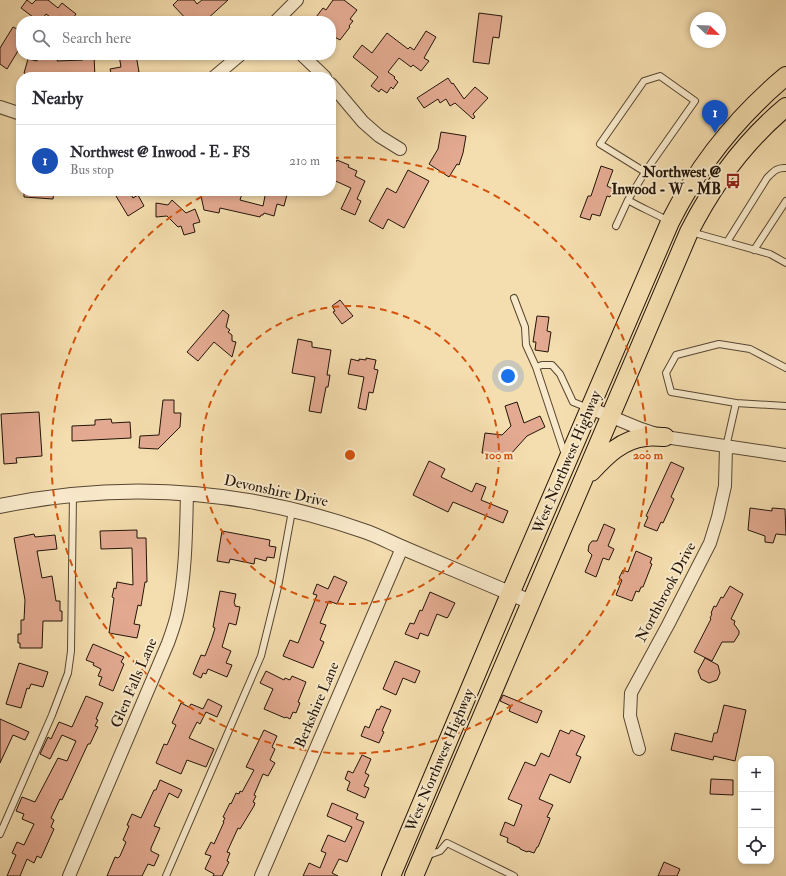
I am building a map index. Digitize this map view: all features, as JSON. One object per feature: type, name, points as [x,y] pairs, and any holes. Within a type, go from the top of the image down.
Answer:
[{"type":"main road","name":"West Northwest Highway","points":[[391,876],[670,222],[685,194],[718,146],[745,113],[786,76]]},
{"type":"main road","name":"West Northwest Highway","points":[[414,876],[689,232],[707,200],[737,157],[758,133],[786,107]]},
{"type":"main road","points":[[670,222],[689,232]]},
{"type":"main road","points":[[583,480],[609,453],[619,446],[645,436],[665,437]]},
{"type":"street","points":[[281,16],[297,0]]},
{"type":"street","points":[[220,72],[234,60]]},
{"type":"street","points":[[307,60],[320,72]]},
{"type":"street","points":[[336,90],[363,122],[379,136],[400,148]]},
{"type":"street","points":[[0,107],[16,112]]},
{"type":"street","points":[[590,408],[665,437],[786,455]]},
{"type":"street","name":"Northbrook Drive","points":[[639,749],[630,716],[631,693],[710,543],[725,486],[726,447]]},
{"type":"street","name":"Devonshire Drive","points":[[0,506],[73,494],[111,492],[186,493],[227,497],[292,509],[360,530],[531,602]]},
{"type":"street","name":"Glen Falls Lane","points":[[69,876],[168,643],[178,611],[183,579],[186,541],[186,493]]},
{"type":"street","name":"Berkshire Lane","points":[[261,876],[402,548]]},
{"type":"lane","points":[[616,226],[628,200],[645,172],[695,101],[660,76],[644,81],[600,144],[645,172]]},
{"type":"lane","points":[[727,242],[773,171],[780,167],[786,168]]},
{"type":"lane","points":[[628,200],[641,208],[652,211],[670,222]]},
{"type":"lane","points":[[754,250],[786,201]]},
{"type":"lane","points":[[689,232],[770,254],[786,263]]},
{"type":"lane","points":[[514,298],[525,327],[526,345],[536,367],[568,461]]},
{"type":"lane","points":[[786,368],[750,349],[718,344],[676,355],[666,373],[672,392],[736,403],[786,406]]},
{"type":"lane","points":[[536,367],[542,365],[552,365],[560,374],[573,402],[590,408]]},
{"type":"lane","points":[[726,447],[736,403]]},
{"type":"lane","points":[[0,834],[52,715],[68,673],[71,651],[73,494]]},
{"type":"lane","points":[[166,876],[261,656],[278,587],[292,509]]},
{"type":"lane","points":[[421,858],[440,851],[447,843],[514,876]]},
{"type":"building","points":[[27,0],[32,4],[36,0],[48,0],[58,8],[62,3],[76,14],[75,16],[49,16],[46,14],[44,16],[32,16],[21,8]]},
{"type":"building","points":[[178,0],[194,0],[197,4],[202,0],[228,0],[210,16],[183,16],[173,5]]},
{"type":"building","points":[[333,0],[344,0],[357,10],[350,19],[353,21],[349,26],[350,27],[340,40],[336,38],[336,16],[317,16],[323,8],[326,10]]},
{"type":"building","points":[[479,13],[502,16],[499,38],[493,37],[489,64],[473,62]]},
{"type":"building","points":[[13,27],[16,28],[16,54],[7,69],[0,64],[0,48]]},
{"type":"building","points":[[426,31],[436,37],[424,58],[429,61],[421,71],[413,65],[411,67],[399,58],[388,72],[395,77],[394,78],[398,82],[393,89],[391,87],[387,93],[381,89],[379,92],[371,86],[378,77],[353,57],[362,45],[372,53],[387,33],[408,49],[410,47],[414,50]]},
{"type":"building","points":[[28,60],[94,60],[95,72],[24,72]]},
{"type":"building","points":[[120,60],[137,60],[139,72],[111,72],[110,69],[121,67]]},
{"type":"building","points":[[448,78],[464,99],[475,87],[488,98],[473,114],[475,117],[473,119],[455,103],[450,106],[446,99],[440,103],[438,99],[424,108],[417,98]]},
{"type":"building","points":[[441,132],[466,136],[459,165],[457,164],[449,177],[429,164],[438,149]]},
{"type":"building","points":[[337,160],[349,165],[348,167],[357,171],[355,176],[365,181],[357,199],[361,201],[355,215],[341,209],[351,188],[336,181]]},
{"type":"building","points":[[601,166],[613,170],[607,186],[613,189],[610,197],[607,196],[600,216],[592,214],[590,220],[580,217],[588,196],[591,196]]},
{"type":"building","points":[[408,170],[429,181],[404,228],[388,219],[383,229],[369,221],[387,188],[396,193]]},
{"type":"building","points":[[24,196],[53,196],[53,199]]},
{"type":"building","points":[[116,196],[132,196],[133,198],[139,196],[144,206],[128,216]]},
{"type":"building","points":[[201,196],[241,196],[240,200],[263,206],[265,196],[287,196],[284,206],[277,204],[274,216],[264,213],[260,217],[220,208],[219,213],[204,210]]},
{"type":"building","points":[[172,200],[186,213],[195,209],[200,222],[193,224],[195,232],[184,235],[181,226],[178,227],[167,216],[156,217],[156,203],[168,205]]},
{"type":"building","points":[[340,300],[353,316],[342,324],[333,312],[335,311],[332,306]]},
{"type":"building","points":[[223,310],[229,315],[226,327],[230,330],[228,332],[232,335],[232,341],[236,342],[232,357],[214,342],[198,361],[187,352]]},
{"type":"building","points":[[537,316],[549,317],[547,331],[551,332],[548,352],[535,350],[536,342],[533,342]]},
{"type":"building","points":[[298,339],[312,342],[312,347],[331,350],[327,375],[330,375],[321,413],[309,411],[315,377],[292,373]]},
{"type":"building","points":[[366,358],[376,360],[374,369],[378,370],[373,393],[369,392],[366,410],[358,408],[364,377],[348,374],[351,359],[359,361],[359,359],[366,360]]},
{"type":"building","points":[[163,400],[174,400],[174,413],[181,413],[180,427],[158,449],[139,448],[140,436],[159,435]]},
{"type":"building","points":[[517,402],[524,423],[540,416],[545,427],[527,436],[509,456],[482,453],[485,433],[502,435],[511,426],[505,406]]},
{"type":"building","points":[[39,412],[42,456],[16,458],[17,463],[4,464],[1,414]]},
{"type":"building","points":[[111,419],[112,423],[130,422],[131,438],[72,441],[72,426],[95,425],[95,420]]},
{"type":"building","points":[[429,461],[445,469],[441,477],[472,492],[476,483],[486,487],[481,500],[508,511],[503,523],[453,502],[448,512],[413,495]]},
{"type":"building","points":[[671,462],[684,468],[671,497],[674,499],[663,523],[661,522],[657,531],[644,526],[648,517],[646,516]]},
{"type":"building","points":[[750,508],[772,511],[772,508],[785,509],[786,535],[776,534],[773,543],[765,542],[765,536],[748,530]]},
{"type":"building","points":[[604,524],[615,529],[608,546],[614,549],[609,560],[603,558],[596,577],[585,572],[592,555],[588,551],[589,545],[592,541],[597,541]]},
{"type":"building","points":[[137,530],[137,538],[146,538],[147,582],[145,582],[141,606],[138,605],[134,624],[140,625],[137,638],[109,633],[114,598],[112,597],[114,588],[116,589],[117,582],[133,585],[132,548],[101,549],[100,531]]},
{"type":"building","points":[[222,531],[270,540],[269,546],[276,547],[274,558],[267,557],[266,561],[255,558],[254,564],[230,559],[229,563],[217,561]]},
{"type":"building","points":[[34,534],[35,537],[55,535],[57,549],[37,551],[42,578],[52,576],[56,601],[60,601],[62,621],[43,621],[42,648],[20,648],[20,643],[18,643],[18,634],[21,634],[21,620],[24,620],[25,600],[14,538]]},
{"type":"building","points":[[636,551],[652,558],[650,563],[652,564],[643,587],[641,587],[639,592],[636,591],[632,601],[616,595],[622,580],[619,578],[623,570],[628,572]]},
{"type":"building","points":[[334,576],[347,582],[337,604],[329,601],[320,623],[326,625],[320,640],[324,642],[313,668],[283,656],[290,640],[298,643],[317,595],[313,594],[317,584],[328,589]]},
{"type":"building","points":[[730,586],[743,594],[731,619],[735,621],[734,624],[739,631],[739,634],[734,642],[722,642],[712,661],[694,652],[711,619],[711,613],[714,606],[716,607],[721,597],[723,598]]},
{"type":"building","points":[[220,591],[236,594],[234,603],[235,606],[240,607],[236,625],[229,623],[222,647],[231,651],[226,663],[232,665],[227,677],[208,669],[206,674],[203,673],[201,678],[193,674],[201,655],[205,656],[212,638],[215,628],[213,627]]},
{"type":"building","points":[[430,592],[455,603],[448,617],[447,618],[437,614],[428,636],[420,633],[418,639],[405,634],[410,623],[414,624],[420,610],[422,611]]},
{"type":"building","points":[[93,644],[124,657],[121,662],[124,664],[113,691],[99,685],[102,677],[98,676],[101,669],[93,665],[94,663],[86,660]]},
{"type":"building","points":[[705,658],[718,665],[720,673],[717,680],[709,683],[701,679],[698,671]]},
{"type":"building","points":[[395,661],[420,671],[415,683],[403,678],[396,695],[383,689]]},
{"type":"building","points":[[19,663],[48,672],[43,687],[31,684],[29,689],[27,688],[21,708],[6,704]]},
{"type":"building","points":[[266,671],[284,680],[285,678],[290,680],[292,676],[306,682],[298,702],[300,703],[296,713],[293,712],[290,719],[264,709],[273,689],[260,683]]},
{"type":"building","points":[[503,695],[542,711],[537,723],[509,711],[511,706],[500,701]]},
{"type":"building","points":[[86,696],[103,703],[96,719],[98,720],[95,726],[98,727],[90,744],[88,744],[62,800],[60,799],[51,818],[54,820],[51,827],[54,829],[41,858],[37,856],[34,863],[27,859],[20,876],[7,876],[16,855],[12,853],[17,842],[24,845],[34,824],[22,819],[24,814],[16,811],[22,797],[35,802],[58,758],[67,761],[76,741],[62,735],[50,759],[40,754],[48,737],[51,739],[59,722],[72,727]]},
{"type":"building","points":[[208,699],[222,706],[217,717],[206,712],[200,724],[197,722],[189,738],[214,749],[206,767],[187,760],[181,774],[156,763],[164,744],[167,745],[176,725],[172,723],[181,703],[189,707],[191,704],[203,709]]},
{"type":"building","points":[[724,705],[746,710],[735,761],[714,756],[713,760],[671,750],[675,733],[712,742],[714,733],[717,733]]},
{"type":"building","points":[[381,706],[391,710],[382,731],[384,732],[379,743],[361,736],[365,726],[369,728],[377,709],[379,710]]},
{"type":"building","points":[[0,719],[29,732],[25,740],[13,735],[0,763]]},
{"type":"building","points":[[264,730],[277,736],[272,747],[275,749],[270,760],[275,763],[268,776],[263,774],[254,795],[256,796],[253,802],[255,803],[254,806],[240,829],[238,828],[227,852],[230,853],[227,861],[229,862],[222,876],[213,876],[214,874],[205,869],[211,856],[205,854],[211,842],[214,844],[224,822],[225,818],[223,817],[230,803],[231,804],[236,793],[239,794],[240,791],[242,792],[254,770],[246,767]]},
{"type":"building","points":[[560,730],[569,734],[571,730],[585,736],[576,755],[581,757],[570,783],[550,774],[539,799],[553,805],[547,817],[550,818],[534,853],[527,852],[507,842],[508,838],[500,835],[505,822],[514,826],[522,805],[508,799],[525,762],[535,766],[541,753],[549,757]]},
{"type":"building","points":[[362,755],[371,759],[365,773],[369,775],[364,786],[369,788],[365,798],[347,790],[350,782],[345,779],[348,771],[353,773]]},
{"type":"building","points":[[711,779],[733,780],[733,795],[710,794]]},
{"type":"building","points":[[160,780],[182,790],[178,798],[169,793],[154,826],[160,828],[151,848],[151,851],[159,855],[154,866],[148,864],[142,876],[107,876],[115,857],[118,858],[120,856],[126,842],[123,840],[132,814],[141,818]]},
{"type":"building","points":[[332,803],[358,814],[356,819],[364,822],[347,862],[339,859],[332,873],[338,876],[303,876],[309,863],[320,868],[326,853],[321,851],[328,835],[345,842],[352,827],[327,816]]},
{"type":"building","points":[[664,862],[680,869],[677,876],[658,876]]},
{"type":"place","name":"Northwest @ Inwood - E - FS","points":[[715,133]]},
{"type":"place","name":"Northwest @ Inwood - W - MB","points":[[733,181]]}]
